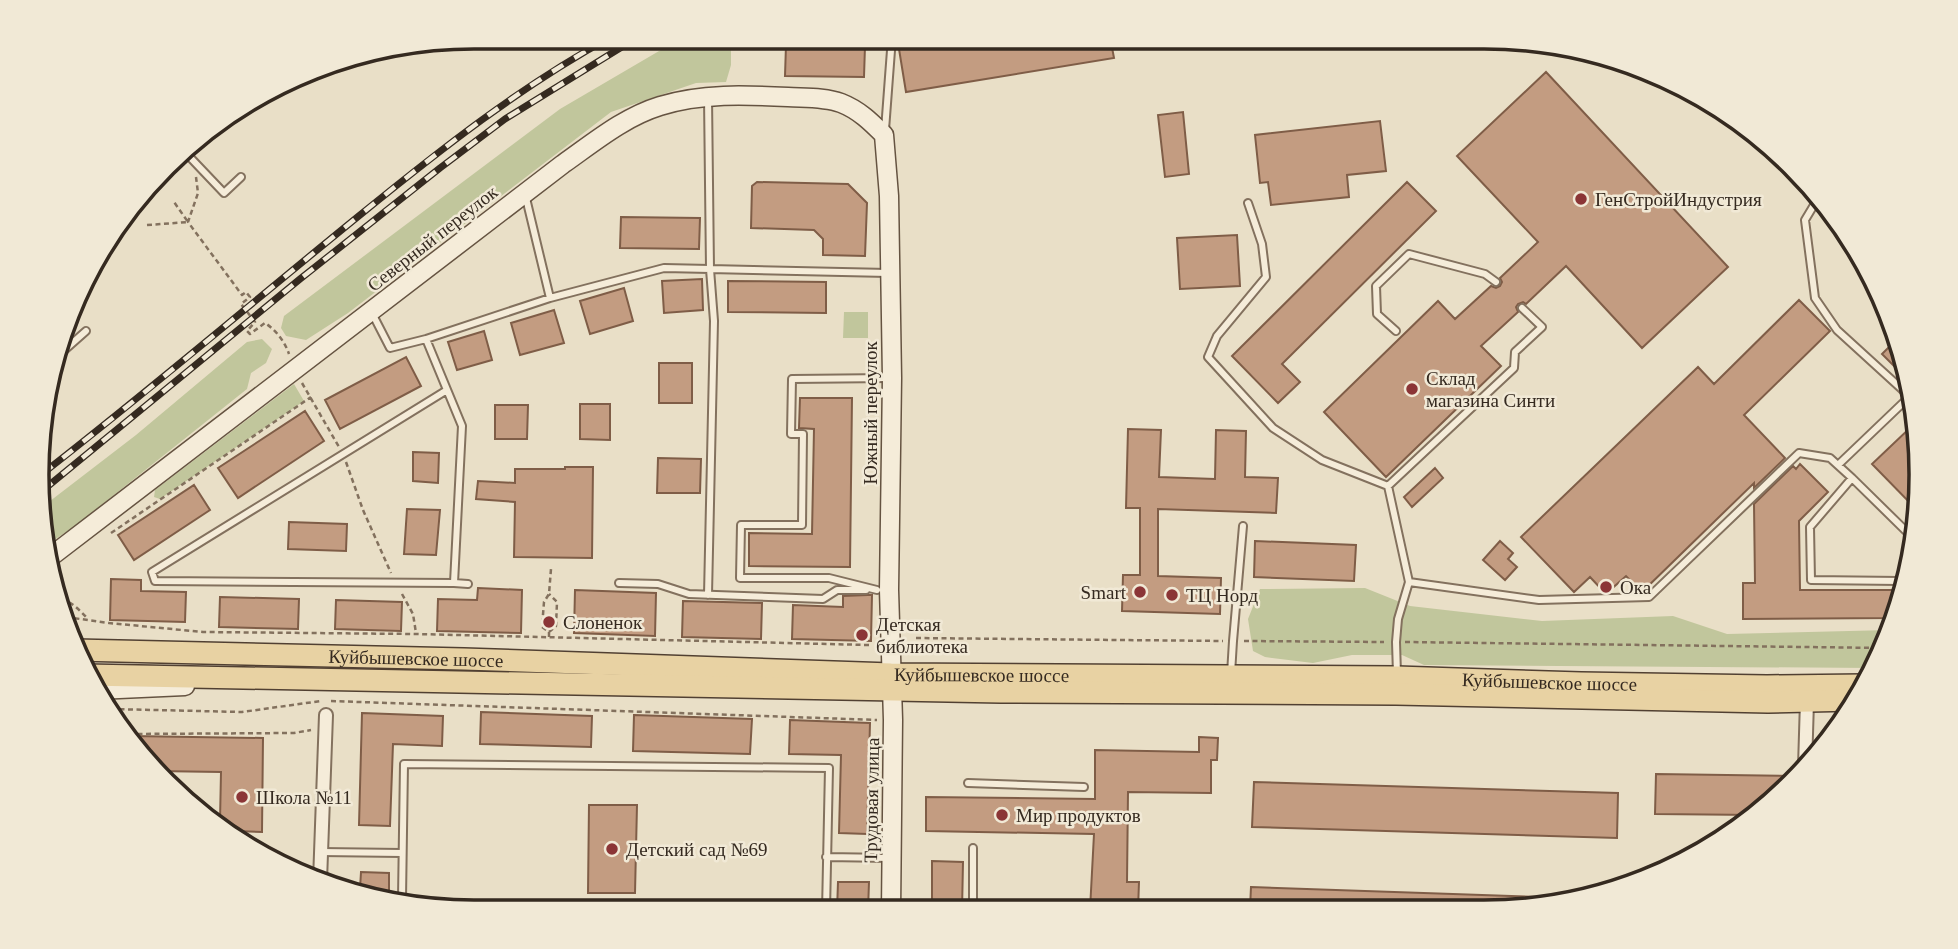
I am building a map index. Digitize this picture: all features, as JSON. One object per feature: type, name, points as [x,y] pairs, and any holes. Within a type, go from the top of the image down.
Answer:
[{"type":"main road","name":"Северный переулок","points":[[56,552],[563,164],[619,125],[659,106],[708,95],[739,94],[841,103],[864,115],[884,135]]},
{"type":"main road","name":"Южный переулок","points":[[884,135],[889,196],[892,378],[883,590],[892,682]]},
{"type":"main road","name":"Куйбышевское шоссе","points":[[87,649],[464,659],[1083,693],[1396,694],[1768,702],[1844,700]]},
{"type":"main road","name":"Куйбышевское шоссе","points":[[102,680],[892,682],[1231,676],[1397,677],[1608,684],[1853,685]]},
{"type":"main road","name":"Трудовая улица","points":[[891,900],[892,682]]},
{"type":"street","points":[[1805,752],[1807,701]]},
{"type":"street","points":[[320,871],[326,721]]},
{"type":"lane","points":[[884,135],[891,49]]},
{"type":"lane","points":[[708,95],[710,269],[714,321],[708,595]]},
{"type":"lane","points":[[191,158],[224,192],[241,177]]},
{"type":"lane","points":[[525,193],[550,298]]},
{"type":"lane","points":[[1248,203],[1262,244],[1266,277],[1217,336],[1208,357],[1273,428],[1322,460],[1388,486]]},
{"type":"lane","points":[[1813,205],[1804,220],[1815,298],[1837,330],[1900,388]]},
{"type":"lane","points":[[1396,331],[1377,314],[1376,286],[1409,254],[1485,274],[1496,282]]},
{"type":"lane","points":[[371,311],[390,348],[426,340],[550,298],[664,268],[890,273]]},
{"type":"lane","points":[[1388,486],[1514,369],[1515,352],[1542,327],[1522,307]]},
{"type":"lane","points":[[69,346],[86,331]]},
{"type":"lane","points":[[426,340],[463,426],[454,583]]},
{"type":"lane","points":[[883,590],[829,578],[740,578],[741,525],[802,525],[803,434],[791,434],[792,379],[892,378]]},
{"type":"lane","points":[[447,390],[152,572],[155,581],[468,584]]},
{"type":"lane","points":[[1838,465],[1903,403]]},
{"type":"lane","points":[[1409,582],[1539,600],[1649,597],[1799,453],[1830,458],[1905,530]]},
{"type":"lane","points":[[1852,478],[1810,527],[1811,580],[1896,581]]},
{"type":"lane","points":[[1388,486],[1409,582],[1398,619],[1397,677]]},
{"type":"lane","points":[[1231,676],[1244,526]]},
{"type":"lane","points":[[619,583],[658,584],[689,594],[823,599],[837,590],[883,590]]},
{"type":"lane","points":[[402,894],[404,764],[829,768],[826,900]]},
{"type":"lane","points":[[968,783],[1084,787]]},
{"type":"lane","points":[[973,848],[973,900]]},
{"type":"lane","points":[[321,852],[402,853]]},
{"type":"lane","points":[[826,857],[891,858]]},
{"type":"path","points":[[187,222],[198,193],[196,163]]},
{"type":"path","points":[[174,202],[236,288],[242,295],[246,292],[250,297],[241,304],[255,322],[247,331],[250,334],[265,323],[274,329],[287,348],[295,370],[342,454],[363,510],[395,582],[413,614],[416,634]]},
{"type":"path","points":[[147,225],[187,222]]},
{"type":"path","points":[[106,536],[310,397]]},
{"type":"path","points":[[549,632],[542,627],[551,569]]},
{"type":"path","points":[[549,594],[557,602],[556,626],[549,632],[549,637]]},
{"type":"path","points":[[69,602],[88,619]]},
{"type":"path","points":[[74,618],[204,632],[416,634],[869,645]]},
{"type":"path","points":[[120,709],[242,712],[324,701],[880,720]]},
{"type":"path","points":[[137,734],[295,733],[326,721]]},
{"type":"green space","points":[[662,49],[731,49],[731,65],[726,82],[696,83],[611,112],[348,313],[306,340],[286,336],[281,328],[284,316],[560,109]]},
{"type":"green space","points":[[844,312],[868,312],[868,338],[843,338]]},
{"type":"green space","points":[[262,339],[272,349],[266,363],[251,373],[247,389],[54,540],[50,501],[136,435],[247,342]]},
{"type":"green space","points":[[294,384],[304,401],[160,499],[154,497],[155,490]]},
{"type":"green space","points":[[1365,588],[1410,606],[1542,621],[1673,616],[1727,634],[1879,630],[1862,668],[1424,665],[1402,655],[1352,655],[1313,663],[1265,657],[1253,651],[1248,619],[1260,589]]},
{"type":"building","points":[[786,49],[865,49],[864,77],[785,76]]},
{"type":"building","points":[[899,49],[1112,49],[1114,58],[906,92]]},
{"type":"building","name":"ГенСтройИндустрия","points":[[1546,72],[1728,267],[1642,348],[1566,266],[1526,304],[1518,304],[1518,312],[1481,346],[1501,366],[1386,477],[1324,412],[1438,301],[1455,319],[1491,286],[1500,286],[1500,278],[1538,242],[1457,156]]},
{"type":"building","points":[[1183,112],[1189,174],[1165,177],[1158,115]]},
{"type":"building","points":[[1380,121],[1386,171],[1347,175],[1349,197],[1271,205],[1268,182],[1260,183],[1255,135]]},
{"type":"building","points":[[757,182],[848,184],[867,203],[865,256],[823,255],[823,239],[814,230],[751,228],[752,186]]},
{"type":"building","points":[[1407,182],[1436,211],[1282,364],[1300,382],[1278,403],[1232,356]]},
{"type":"building","points":[[621,217],[700,218],[699,249],[620,248]]},
{"type":"building","points":[[1237,235],[1240,286],[1180,289],[1177,238]]},
{"type":"building","points":[[702,279],[703,310],[664,313],[662,281]]},
{"type":"building","points":[[728,281],[826,282],[826,313],[728,312]]},
{"type":"building","points":[[624,288],[633,321],[590,334],[580,301]]},
{"type":"building","points":[[1799,300],[1830,331],[1744,415],[1785,458],[1754,488],[1754,483],[1642,592],[1626,576],[1605,593],[1590,577],[1574,592],[1521,537],[1698,367],[1714,384]]},
{"type":"building","points":[[554,310],[564,343],[520,355],[511,323]]},
{"type":"building","points":[[484,331],[492,360],[457,370],[448,342]]},
{"type":"building","points":[[1889,347],[1896,368],[1882,354]]},
{"type":"building","points":[[406,357],[421,386],[340,429],[325,400]]},
{"type":"building","points":[[659,363],[692,363],[692,403],[659,403]]},
{"type":"building","points":[[800,398],[852,398],[850,567],[749,566],[749,533],[812,534],[814,429],[799,428]]},
{"type":"building","points":[[580,404],[610,404],[610,440],[580,439]]},
{"type":"building","points":[[495,405],[528,405],[527,439],[495,439]]},
{"type":"building","points":[[305,411],[324,441],[238,498],[218,468]]},
{"type":"building","points":[[1128,429],[1161,430],[1159,477],[1215,479],[1216,430],[1246,431],[1245,477],[1278,478],[1276,513],[1158,509],[1158,576],[1221,578],[1220,614],[1122,611],[1123,575],[1140,575],[1140,508],[1126,508]]},
{"type":"building","points":[[1906,431],[1908,501],[1872,464]]},
{"type":"building","points":[[413,452],[439,453],[438,483],[413,481]]},
{"type":"building","points":[[658,458],[701,459],[700,493],[657,493]]},
{"type":"building","points":[[1800,464],[1828,492],[1799,521],[1800,590],[1893,590],[1884,618],[1743,619],[1743,583],[1755,583],[1754,504],[1793,466],[1796,469]]},
{"type":"building","points":[[593,467],[592,558],[514,557],[515,502],[476,499],[478,481],[515,483],[515,469]]},
{"type":"building","points":[[1435,468],[1443,478],[1412,507],[1404,497]]},
{"type":"building","points":[[194,485],[210,510],[134,560],[118,535]]},
{"type":"building","points":[[407,509],[440,510],[436,555],[404,554]]},
{"type":"building","points":[[289,522],[347,524],[346,551],[288,549]]},
{"type":"building","points":[[1255,541],[1356,545],[1354,581],[1254,577]]},
{"type":"building","points":[[1500,541],[1513,553],[1508,559],[1517,567],[1505,580],[1483,560]]},
{"type":"building","points":[[111,579],[141,580],[141,591],[186,592],[185,622],[110,620]]},
{"type":"building","points":[[478,588],[522,590],[521,633],[437,631],[438,599],[477,600]]},
{"type":"building","points":[[575,590],[656,593],[655,636],[574,633]]},
{"type":"building","points":[[872,595],[871,641],[792,639],[793,605],[843,607],[843,596]]},
{"type":"building","points":[[220,597],[299,599],[298,629],[219,627]]},
{"type":"building","points":[[336,600],[402,602],[401,631],[335,629]]},
{"type":"building","points":[[683,601],[762,603],[761,639],[682,637]]},
{"type":"building","points":[[481,712],[592,716],[591,747],[480,744]]},
{"type":"building","points":[[362,713],[443,716],[442,746],[393,744],[390,826],[359,825]]},
{"type":"building","points":[[634,715],[752,719],[750,754],[633,751]]},
{"type":"building","points":[[790,720],[870,723],[867,834],[839,833],[841,755],[789,754]]},
{"type":"building","name":"Школа №11","points":[[139,736],[263,738],[262,832],[243,831],[220,816],[221,772],[170,771]]},
{"type":"building","points":[[1199,737],[1218,738],[1217,760],[1211,760],[1211,793],[1128,792],[1127,882],[1139,882],[1138,900],[1091,900],[1094,834],[926,831],[926,797],[1095,799],[1095,750],[1199,752]]},
{"type":"building","points":[[1656,774],[1783,776],[1739,815],[1655,814]]},
{"type":"building","points":[[1254,782],[1618,793],[1617,838],[1252,827]]},
{"type":"building","name":"Детский сад №69","points":[[589,805],[637,805],[635,893],[588,893]]},
{"type":"building","points":[[932,861],[963,862],[962,900],[932,900]]},
{"type":"building","points":[[361,872],[389,873],[389,892],[360,885]]},
{"type":"building","points":[[838,882],[869,882],[868,900],[837,900]]},
{"type":"building","points":[[1251,887],[1532,897],[1484,900],[1250,900]]},
{"type":"railway","points":[[49,468],[451,143],[545,76],[590,49]]},
{"type":"railway","points":[[49,485],[440,168],[505,119],[619,49]]},
{"type":"place","name":"ГенСтройИндустрия","points":[[1581,199]]},
{"type":"place","name":"Склад магазина Синти","points":[[1412,389]]},
{"type":"place","name":"Ока","points":[[1606,587]]},
{"type":"place","name":"Smart","points":[[1140,592]]},
{"type":"place","name":"ТЦ Норд","points":[[1172,595]]},
{"type":"place","name":"Слоненок","points":[[549,622]]},
{"type":"place","name":"Детская библиотека","points":[[862,635]]},
{"type":"place","name":"Школа №11","points":[[242,797]]},
{"type":"place","name":"Мир продуктов","points":[[1002,815]]},
{"type":"place","name":"Детский сад №69","points":[[612,849]]}]
